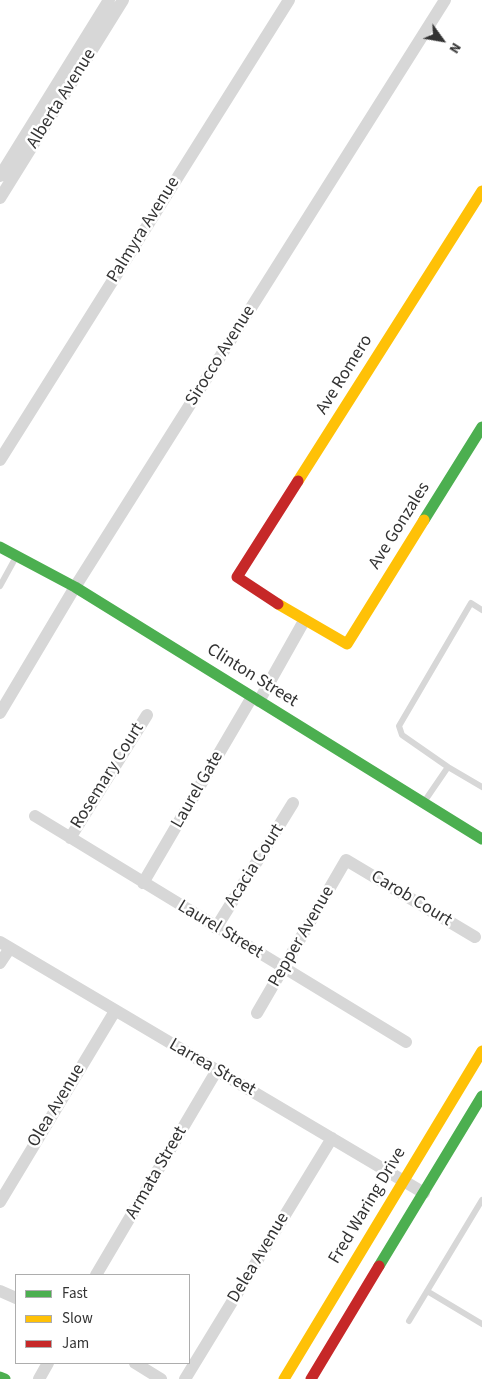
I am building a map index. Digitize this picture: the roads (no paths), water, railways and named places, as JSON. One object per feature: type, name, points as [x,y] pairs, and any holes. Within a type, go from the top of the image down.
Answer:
[{"type":"street","name":"Alberta Avenue","points":[[0,176],[109,0]]},
{"type":"street","name":"Alberta Avenue","points":[[0,198],[123,0]]},
{"type":"street","name":"Palmyra Avenue","points":[[0,460],[288,0]]},
{"type":"street","name":"Sirocco Avenue","points":[[0,713],[75,587],[444,0]]},
{"type":"street","name":"Ave Romero","points":[[304,621],[238,578],[482,191]]},
{"type":"street","name":"Ave Gonzales","points":[[304,621],[347,644],[482,427]]},
{"type":"street","name":"Clinton Street","points":[[0,547],[75,587],[482,839]]},
{"type":"street","name":"Laurel Gate","points":[[143,883],[304,621]]},
{"type":"street","name":"Rosemary Court","points":[[70,838],[146,715]]},
{"type":"street","name":"Acacia Court","points":[[216,928],[294,803]]},
{"type":"street","name":"Laurel Street","points":[[35,816],[406,1042]]},
{"type":"street","name":"Carob Court","points":[[346,860],[475,937]]},
{"type":"street","name":"Pepper Avenue","points":[[257,1013],[346,860]]},
{"type":"street","points":[[0,963],[5,945]]},
{"type":"street","name":"Larrea Street","points":[[5,945],[424,1193]]},
{"type":"street","name":"Olea Avenue","points":[[0,1202],[114,1011]]},
{"type":"street","name":"Fred Waring Drive","points":[[284,1379],[482,1051]]},
{"type":"street","name":"Armata Street","points":[[97,1274],[217,1070]]},
{"type":"street","points":[[311,1379],[482,1096]]},
{"type":"street","name":"Delea Avenue","points":[[186,1379],[332,1138]]},
{"type":"street","points":[[0,1291],[15,1298]]},
{"type":"street","points":[[39,1379],[47,1364]]},
{"type":"street","points":[[137,1364],[161,1379]]},
{"type":"street","points":[[0,1377],[5,1379]]},
{"type":"lane","points":[[0,586],[17,556]]},
{"type":"lane","points":[[482,610],[471,603],[400,726],[402,735],[448,767],[482,787]]},
{"type":"lane","points":[[424,802],[448,767]]},
{"type":"lane","points":[[409,1321],[482,1200]]},
{"type":"lane","points":[[427,1290],[482,1324]]}]
